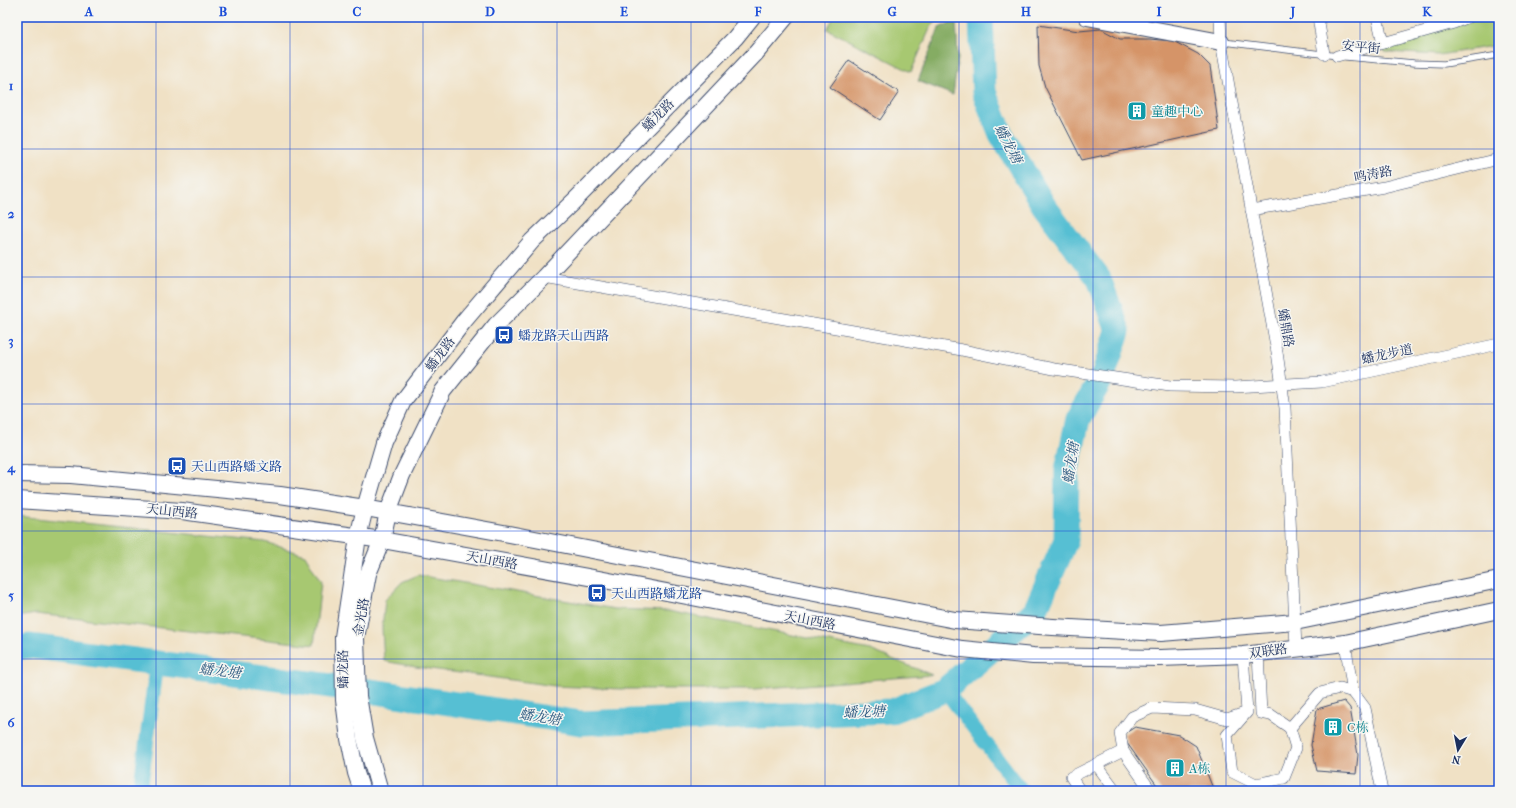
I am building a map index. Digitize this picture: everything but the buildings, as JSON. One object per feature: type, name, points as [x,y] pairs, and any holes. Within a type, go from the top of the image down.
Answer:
[{"type":"main road","name":"蟠龙路","points":[[362,791],[356,773],[349,739],[344,700],[358,537],[384,443],[404,401],[464,321],[532,241],[575,200],[735,38],[752,17]]},
{"type":"main road","name":"蟠龙路","points":[[382,540],[388,512],[402,475],[443,391],[496,325],[544,277],[756,53],[786,17]]},
{"type":"main road","points":[[1087,17],[1221,42]]},
{"type":"main road","name":"天山西路","points":[[17,474],[71,475],[280,495],[365,508],[509,534],[955,620],[1161,633],[1295,622],[1499,580]]},
{"type":"main road","name":"天山西路","points":[[17,500],[182,511],[382,540],[615,582],[962,649],[1033,656]]},
{"type":"main road","name":"金光路","points":[[380,791],[365,738],[350,638],[368,574],[382,540]]},
{"type":"main road","name":"双联路","points":[[1033,656],[1160,658],[1250,654],[1345,643],[1499,610]]},
{"type":"street","name":"蟠鼎路","points":[[1220,17],[1221,42],[1277,352],[1285,408],[1296,648]]},
{"type":"street","points":[[1318,17],[1324,54]]},
{"type":"street","points":[[1377,17],[1383,43]]},
{"type":"street","points":[[1337,56],[1454,23],[1468,17]]},
{"type":"street","name":"鸣涛路","points":[[1251,210],[1384,187],[1499,159]]},
{"type":"street","name":"蟠龙步道","points":[[544,277],[962,350],[1054,369],[1170,386],[1234,387],[1322,382],[1499,344]]},
{"type":"street","points":[[1345,643],[1353,692],[1365,708],[1382,791]]},
{"type":"street","points":[[1151,791],[1123,751],[1120,733],[1132,717],[1152,708],[1195,710],[1227,720],[1247,712],[1271,715],[1290,728],[1296,748],[1284,778],[1256,784],[1232,772],[1227,736],[1247,712],[1250,654]]},
{"type":"street","points":[[1250,654],[1261,713]]},
{"type":"street","points":[[1290,728],[1320,693],[1340,688],[1353,692]]},
{"type":"street","points":[[1080,791],[1071,777],[1123,751]]},
{"type":"street","points":[[1096,764],[1116,791]]},
{"type":"lane","name":"安平街","points":[[1221,42],[1337,56],[1414,63],[1444,64],[1499,55]]},
{"type":"green space","points":[[834,17],[943,17],[932,24],[911,72],[827,29]]},
{"type":"green space","points":[[1476,17],[1499,17],[1499,45],[1439,55],[1385,52],[1383,45]]},
{"type":"green space","points":[[956,20],[958,59],[953,95],[918,81],[939,28]]},
{"type":"green space","points":[[17,516],[265,542],[305,555],[321,582],[314,645],[36,614],[17,617]]},
{"type":"green space","points":[[418,575],[615,609],[668,611],[870,650],[932,675],[754,689],[622,689],[555,686],[416,667],[384,661],[382,628],[385,600],[402,582]]},
{"type":"waterway","name":"蟠龙塘","points":[[17,648],[29,646],[384,693],[581,723],[892,711],[945,690],[1035,611],[1066,540],[1067,470],[1078,419],[1103,376],[1118,331],[1099,279],[1044,206],[1001,134],[984,92],[981,17]]},
{"type":"waterway","points":[[140,791],[157,663]]},
{"type":"waterway","points":[[945,690],[1022,791]]},
{"type":"place","name":"童趣中心","points":[[1137,111]]},
{"type":"place","name":"蟠龙路天山西路","points":[[504,335]]},
{"type":"place","name":"天山西路蟠文路","points":[[177,466]]},
{"type":"place","name":"天山西路蟠龙路","points":[[597,593]]},
{"type":"place","name":"C栋","points":[[1333,727]]},
{"type":"place","name":"A栋","points":[[1175,768]]}]
